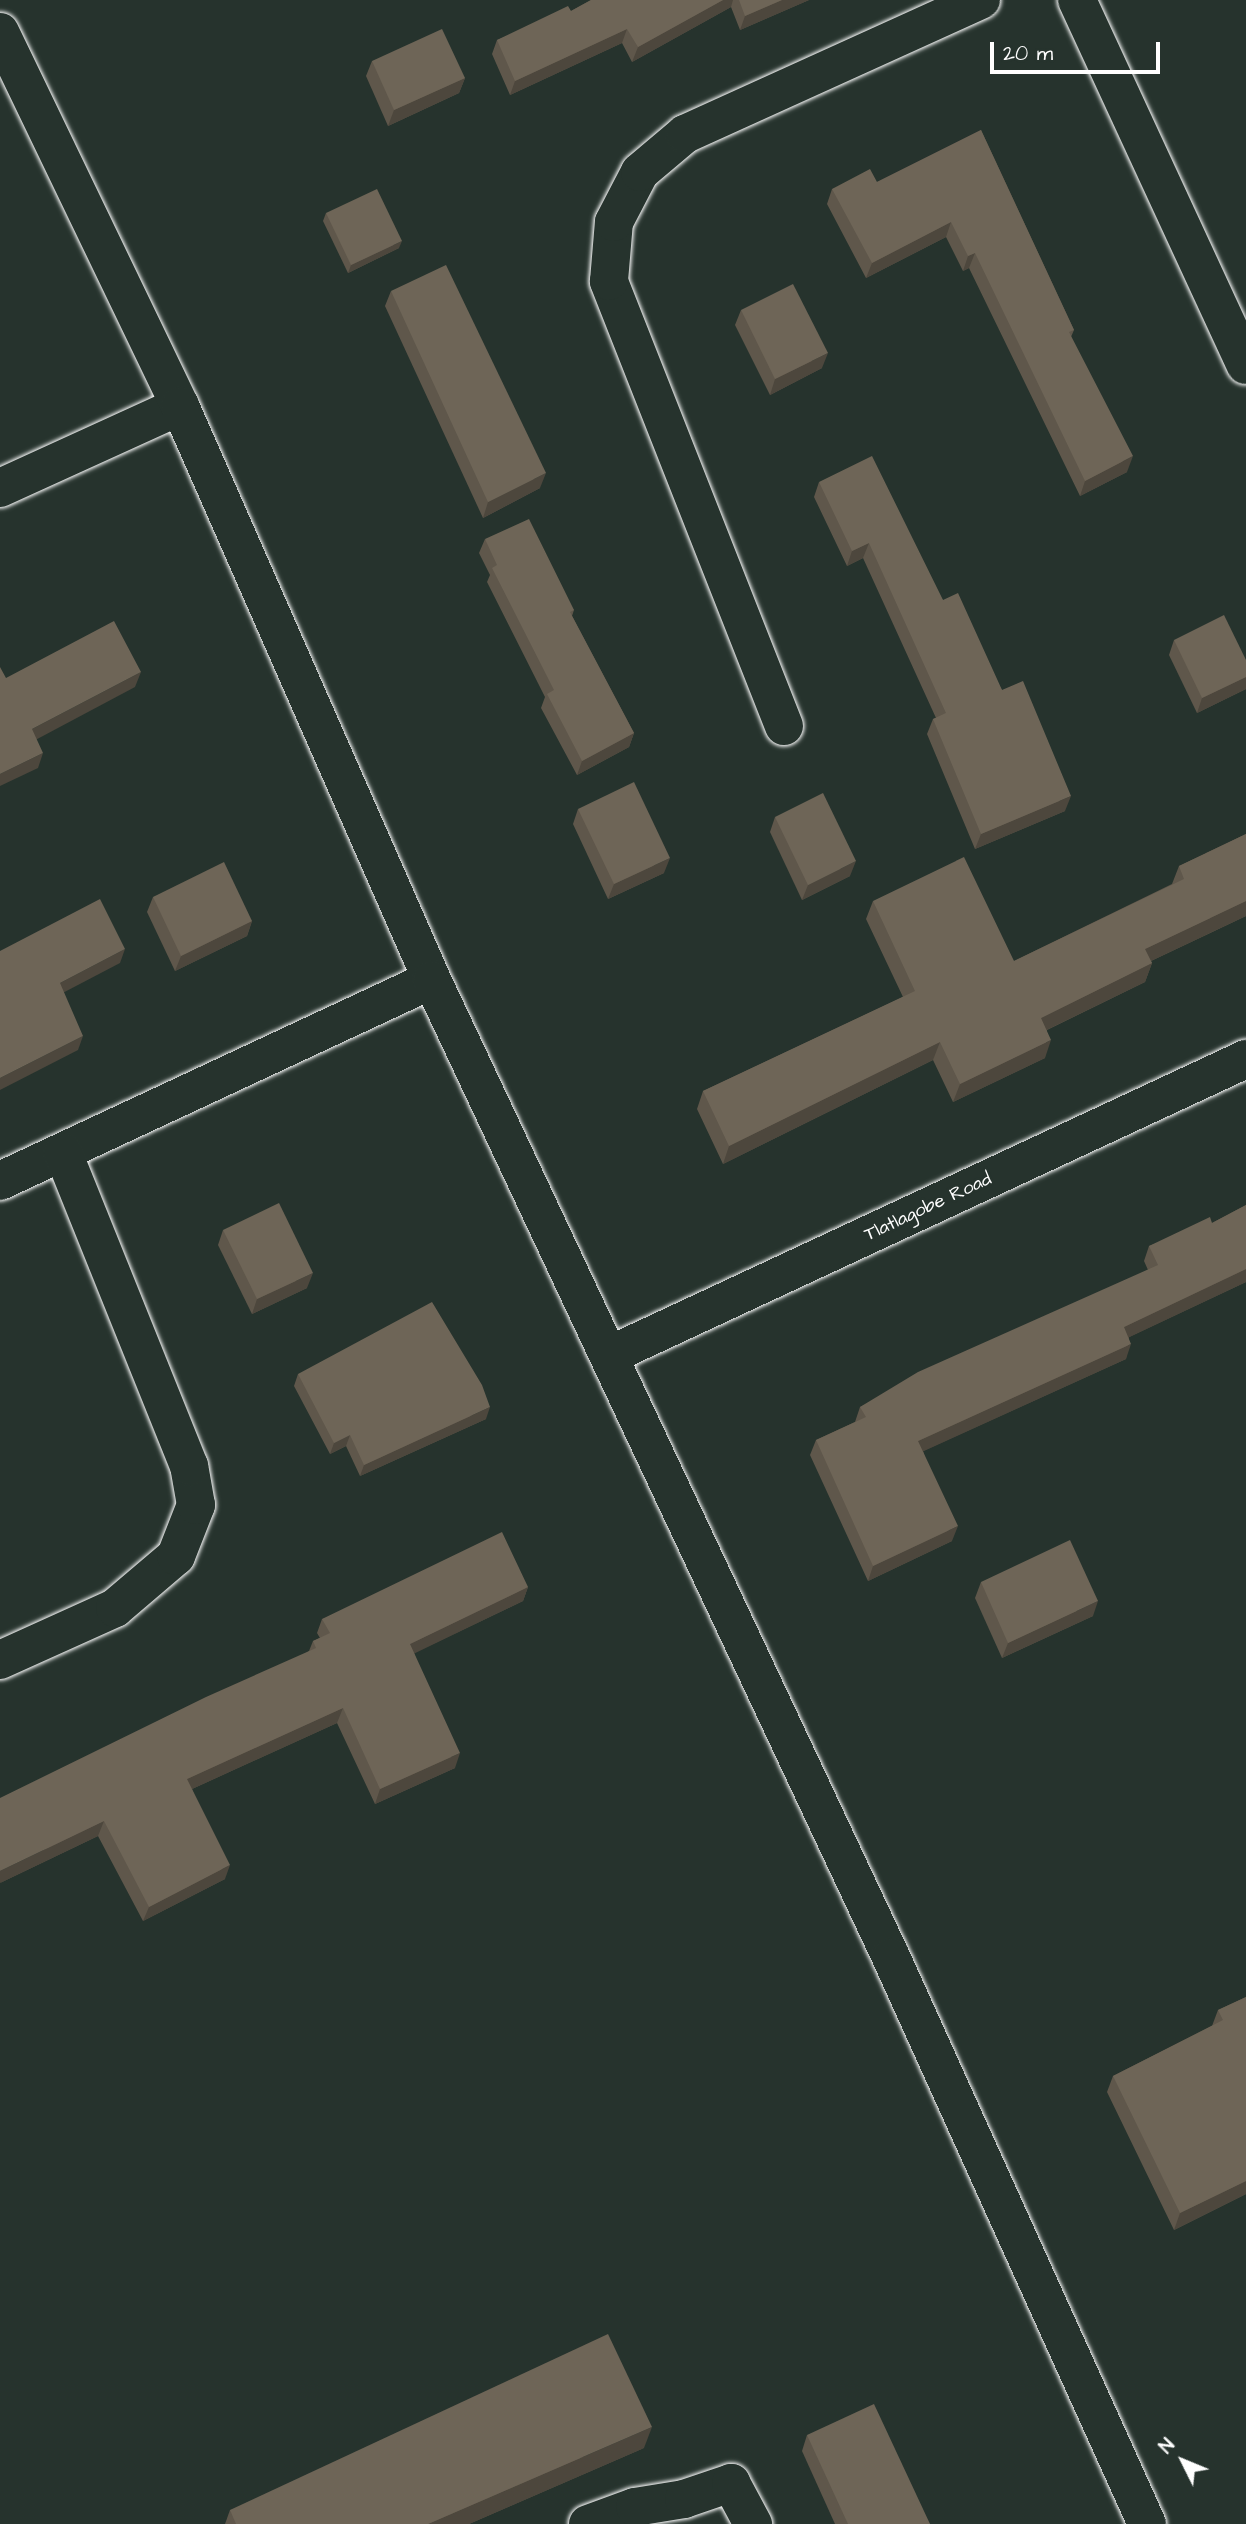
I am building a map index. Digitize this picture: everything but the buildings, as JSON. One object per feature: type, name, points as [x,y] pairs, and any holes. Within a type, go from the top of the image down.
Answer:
[{"type":"street","points":[[784,726],[609,281],[614,222],[640,172],[685,134],[981,0]]},
{"type":"street","points":[[1077,0],[1246,365]]},
{"type":"street","points":[[0,32],[180,406],[432,980],[886,1944],[1147,2524]]},
{"type":"street","points":[[0,488],[180,406]]},
{"type":"street","points":[[0,1181],[432,980]]},
{"type":"street","name":"Tlatlagobe Road","points":[[610,1355],[1246,1059]]},
{"type":"street","points":[[0,1660],[115,1608],[176,1556],[196,1505],[181,1446],[63,1152]]},
{"type":"street","points":[[588,2524],[635,2507],[684,2499],[731,2483],[753,2524]]}]
